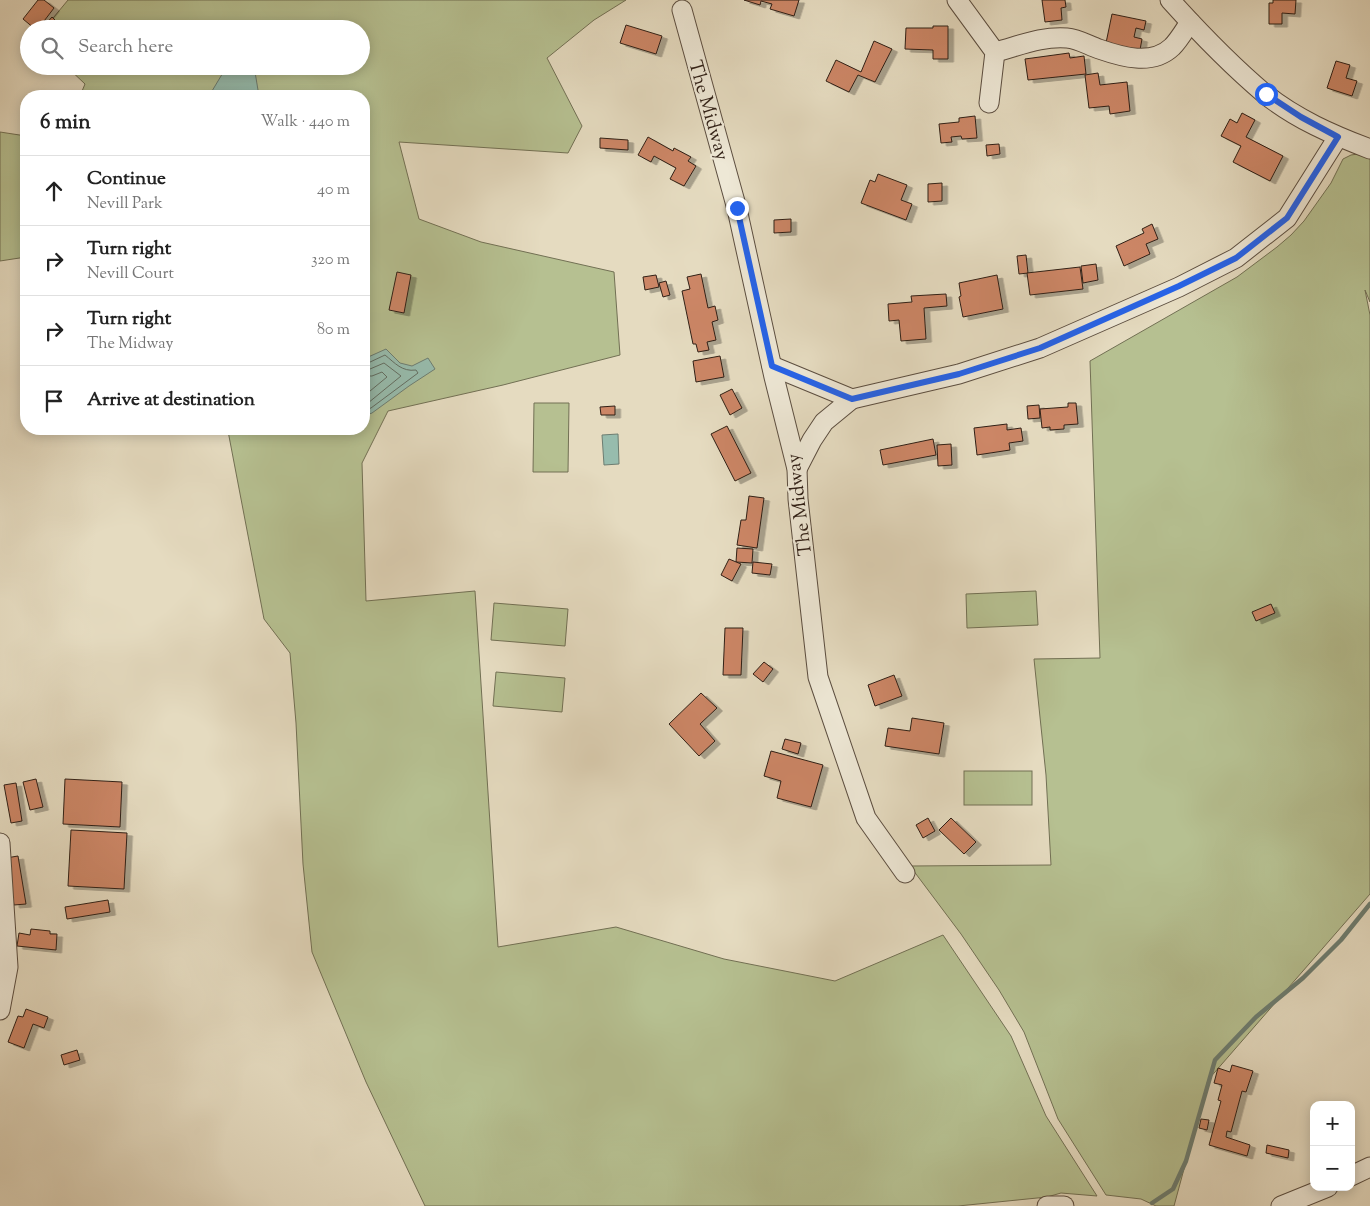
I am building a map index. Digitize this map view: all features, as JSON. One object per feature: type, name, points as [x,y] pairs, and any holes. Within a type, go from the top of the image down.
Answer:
[{"type":"street","points":[[957,0],[996,52],[989,103]]},
{"type":"street","points":[[1170,0],[1190,22],[1266,94],[1301,117],[1338,137],[1370,149]]},
{"type":"street","name":"The Midway","points":[[682,10],[737,208],[797,469],[798,502],[818,677],[866,818],[905,873]]},
{"type":"street","points":[[996,52],[1037,40],[1068,38],[1126,58],[1139,59],[1151,57],[1170,49],[1190,22]]},
{"type":"street","points":[[797,469],[824,422],[852,399],[959,374],[1040,348],[1179,286],[1236,258],[1287,218],[1338,137]]},
{"type":"street","points":[[772,366],[852,399]]},
{"type":"street","points":[[0,843],[8,967],[0,1010]]},
{"type":"street","points":[[1355,1174],[1370,1167]]},
{"type":"street","points":[[1281,1206],[1318,1191]]},
{"type":"street","points":[[1047,1206],[1064,1206]]},
{"type":"shaded area","points":[[68,0],[626,0],[594,20],[547,58],[582,126],[568,153],[399,142],[419,219],[481,242],[614,272],[620,355],[503,385],[388,411],[362,463],[366,601],[475,591],[498,947],[616,927],[724,959],[835,981],[943,935],[1011,1036],[1046,1116],[1097,1196],[1061,1193],[1047,1197],[958,1206],[425,1206],[366,1082],[312,952],[303,864],[296,723],[290,653],[264,619],[229,435],[370,435],[370,90],[82,90],[85,84],[76,75],[370,75],[370,20],[51,20]]},
{"type":"shaded area","points":[[0,132],[20,135],[20,258],[0,261]]},
{"type":"shaded area","points":[[1358,154],[1370,158],[1370,302],[1365,290],[1370,315],[1370,894],[1208,1080],[1174,1206],[1156,1206],[1141,1199],[1106,1195],[1058,1119],[1024,1032],[999,990],[961,934],[910,866],[1051,865],[1046,775],[1034,659],[1100,658],[1090,361],[1237,277],[1277,247],[1304,221],[1331,183],[1343,159]]},
{"type":"shaded area","points":[[534,403],[569,403],[568,472],[533,472]]},
{"type":"shaded area","points":[[1036,591],[1038,625],[967,628],[966,594]]},
{"type":"shaded area","points":[[494,603],[568,609],[565,646],[491,640]]},
{"type":"shaded area","points":[[496,672],[565,678],[562,712],[493,706]]},
{"type":"shaded area","points":[[964,771],[1032,771],[1032,805],[964,805]]},
{"type":"water","points":[[222,75],[256,75],[258,90],[213,90]]},
{"type":"water","points":[[386,349],[400,363],[412,366],[428,358],[435,369],[370,414],[370,356]]},
{"type":"water","points":[[618,434],[619,464],[604,465],[602,435]]},
{"type":"building","points":[[38,0],[44,0],[54,8],[45,20],[23,19]]},
{"type":"building","points":[[744,0],[799,0],[794,16],[770,9],[772,4],[761,1],[760,5]]},
{"type":"building","points":[[1042,0],[1065,0],[1066,7],[1061,8],[1062,20],[1045,22]]},
{"type":"building","points":[[1273,0],[1296,0],[1295,14],[1282,13],[1282,24],[1269,24],[1269,3],[1273,3]]},
{"type":"building","points":[[1112,14],[1146,21],[1144,30],[1136,28],[1134,37],[1142,39],[1140,50],[1106,43]]},
{"type":"building","points":[[626,25],[662,36],[656,54],[620,43]]},
{"type":"building","points":[[933,26],[948,26],[948,59],[933,59],[933,50],[905,49],[906,28],[933,28]]},
{"type":"building","points":[[874,41],[892,49],[875,82],[858,75],[849,92],[826,81],[836,60],[861,72]]},
{"type":"building","points":[[1069,53],[1070,58],[1084,56],[1086,74],[1028,80],[1025,59]]},
{"type":"building","points":[[1336,61],[1350,65],[1346,78],[1357,81],[1352,96],[1327,88]]},
{"type":"building","points":[[1098,73],[1100,85],[1127,82],[1130,111],[1110,114],[1109,106],[1089,108],[1085,75]]},
{"type":"building","points":[[1242,113],[1255,120],[1246,137],[1283,156],[1270,181],[1233,162],[1241,146],[1221,136],[1230,119],[1237,123]]},
{"type":"building","points":[[975,116],[977,138],[962,139],[961,136],[951,137],[952,142],[941,143],[939,124],[959,122],[959,118]]},
{"type":"building","points":[[648,137],[673,151],[674,148],[691,157],[688,161],[696,166],[684,186],[670,179],[676,168],[654,156],[651,162],[638,155]]},
{"type":"building","points":[[600,138],[628,140],[628,150],[600,148]]},
{"type":"building","points":[[999,144],[1000,154],[987,156],[986,145]]},
{"type":"building","points":[[878,174],[907,185],[901,200],[912,204],[906,220],[861,203],[870,180],[875,182]]},
{"type":"building","points":[[942,183],[942,201],[928,202],[928,184]]},
{"type":"building","points":[[791,219],[791,232],[774,233],[774,220]]},
{"type":"building","points":[[1152,224],[1158,239],[1146,244],[1150,254],[1124,266],[1116,246],[1144,233],[1142,229]]},
{"type":"building","points":[[1026,255],[1028,273],[1019,274],[1017,256]]},
{"type":"building","points":[[1096,264],[1098,280],[1083,283],[1081,266]]},
{"type":"building","points":[[1080,267],[1083,289],[1030,295],[1027,273]]},
{"type":"building","points":[[397,272],[411,275],[404,313],[389,310]]},
{"type":"building","points":[[701,274],[708,308],[715,306],[718,320],[712,322],[716,340],[707,342],[709,350],[698,352],[696,344],[693,344],[682,291],[690,289],[687,277]]},
{"type":"building","points":[[656,275],[659,287],[645,290],[643,277]]},
{"type":"building","points":[[997,275],[1003,309],[963,317],[959,297],[961,296],[959,283]]},
{"type":"building","points":[[666,281],[670,295],[663,297],[659,283]]},
{"type":"building","points":[[946,294],[947,306],[924,308],[926,339],[901,341],[899,320],[889,321],[888,304],[912,302],[911,296]]},
{"type":"building","points":[[720,356],[724,377],[696,382],[693,361]]},
{"type":"building","points":[[732,389],[742,408],[730,415],[720,395]]},
{"type":"building","points":[[1068,403],[1076,403],[1078,424],[1064,425],[1064,429],[1050,430],[1050,427],[1042,428],[1040,409],[1068,407]]},
{"type":"building","points":[[1039,405],[1040,418],[1028,419],[1027,406]]},
{"type":"building","points":[[615,406],[615,415],[601,415],[600,407]]},
{"type":"building","points":[[1007,424],[1007,430],[1021,428],[1023,441],[1009,443],[1010,450],[977,455],[974,428]]},
{"type":"building","points":[[727,426],[751,473],[735,481],[711,434]]},
{"type":"building","points":[[933,439],[936,455],[883,465],[880,450]]},
{"type":"building","points":[[951,444],[952,465],[938,466],[937,445]]},
{"type":"building","points":[[749,496],[764,498],[757,548],[737,545],[741,520],[746,520]]},
{"type":"building","points":[[737,548],[753,549],[752,563],[736,562]]},
{"type":"building","points":[[729,559],[741,564],[732,581],[721,575]]},
{"type":"building","points":[[753,562],[772,564],[770,575],[752,573]]},
{"type":"building","points":[[1271,604],[1275,613],[1256,621],[1252,612]]},
{"type":"building","points":[[725,628],[743,628],[741,675],[723,675]]},
{"type":"building","points":[[764,662],[773,669],[763,682],[753,674]]},
{"type":"building","points":[[894,675],[902,696],[875,706],[868,685]]},
{"type":"building","points":[[701,693],[717,708],[700,724],[715,741],[699,756],[669,724]]},
{"type":"building","points":[[912,718],[944,723],[939,754],[885,746],[888,728],[910,731]]},
{"type":"building","points":[[785,739],[801,743],[798,754],[782,749]]},
{"type":"building","points":[[771,751],[823,765],[811,807],[777,798],[781,781],[764,776]]},
{"type":"building","points":[[36,779],[43,807],[30,810],[23,782]]},
{"type":"building","points":[[65,779],[122,782],[120,827],[63,824]]},
{"type":"building","points":[[16,783],[22,821],[11,823],[4,785]]},
{"type":"building","points":[[928,818],[935,831],[923,838],[916,825]]},
{"type":"building","points":[[951,818],[976,842],[964,854],[939,830]]},
{"type":"building","points":[[71,830],[127,833],[124,889],[68,886]]},
{"type":"building","points":[[18,856],[26,904],[14,905],[6,858]]},
{"type":"building","points":[[108,900],[110,912],[67,919],[65,907]]},
{"type":"building","points":[[31,929],[50,931],[50,934],[57,934],[56,950],[17,946],[19,933],[30,935]]},
{"type":"building","points":[[26,1009],[48,1017],[44,1028],[33,1024],[24,1048],[8,1042],[18,1016],[23,1017]]},
{"type":"building","points":[[77,1050],[80,1060],[64,1065],[61,1055]]},
{"type":"building","points":[[1232,1065],[1253,1071],[1246,1092],[1242,1091],[1231,1132],[1227,1131],[1226,1137],[1250,1145],[1247,1156],[1209,1145],[1221,1101],[1218,1100],[1222,1085],[1214,1083],[1218,1068],[1230,1072]]},
{"type":"building","points":[[1201,1119],[1209,1120],[1207,1130],[1199,1128]]},
{"type":"building","points":[[1267,1145],[1289,1150],[1288,1158],[1266,1153]]},
{"type":"waterway","points":[[1152,1203],[1173,1189],[1186,1161],[1215,1060],[1256,1017],[1303,978],[1341,940],[1370,904]]},
{"type":"route","points":[[737,208],[772,366],[852,399],[959,374],[1040,348],[1179,286],[1236,258],[1262,239],[1287,218],[1338,137],[1301,117],[1266,94]]}]
